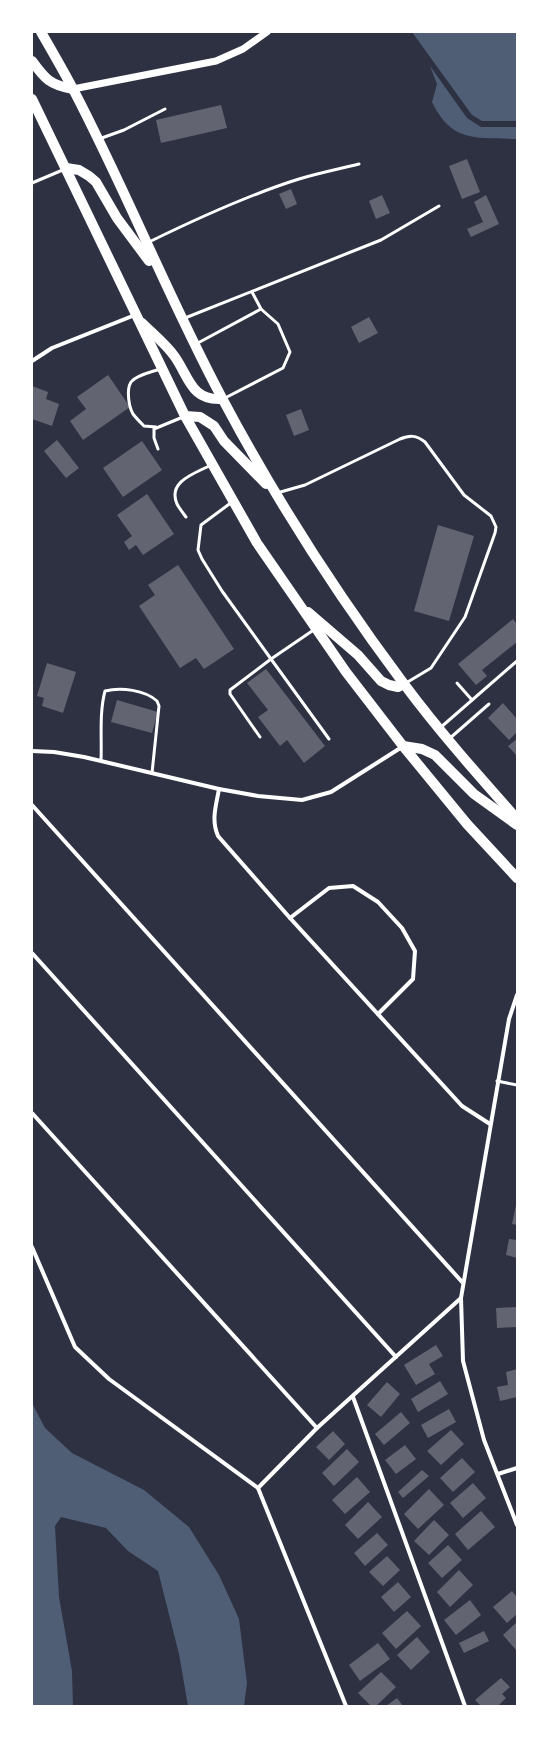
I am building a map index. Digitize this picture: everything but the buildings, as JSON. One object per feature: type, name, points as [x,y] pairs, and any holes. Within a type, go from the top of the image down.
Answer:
[{"type":"main road","points":[[41,32],[73,89],[98,139],[181,320],[222,399],[276,494],[316,557],[404,684],[448,739],[517,819]]},
{"type":"main road","points":[[32,61],[49,81],[58,86],[73,89]]},
{"type":"main road","points":[[32,99],[185,416],[257,543],[346,672],[403,746],[467,824],[517,878]]},
{"type":"main road","points":[[66,168],[79,170],[96,182],[117,218],[160,275]]},
{"type":"main road","points":[[135,315],[175,357],[191,385],[199,394],[211,400],[222,399]]},
{"type":"main road","points":[[185,416],[200,417],[214,426],[224,441],[276,494]]},
{"type":"main road","points":[[296,601],[358,655],[381,681],[389,686],[398,687],[404,684]]},
{"type":"main road","points":[[403,746],[422,749],[435,755],[474,794],[517,825]]},
{"type":"street","points":[[73,89],[216,61],[243,50],[267,32]]},
{"type":"street","points":[[32,361],[52,348],[135,315]]},
{"type":"street","points":[[32,751],[54,752],[101,761],[219,789],[285,800],[302,800],[331,792],[403,746]]},
{"type":"street","points":[[219,789],[214,817],[214,827],[218,836],[290,918],[462,1106],[490,1124]]},
{"type":"street","points":[[32,806],[463,1283]]},
{"type":"street","points":[[290,918],[329,888],[353,886],[378,902],[402,928],[415,951],[413,979],[378,1014]]},
{"type":"street","points":[[32,953],[396,1357]]},
{"type":"street","points":[[517,995],[508,1019],[461,1298],[463,1361],[484,1440],[517,1525]]},
{"type":"street","points":[[32,1113],[318,1428]]},
{"type":"street","points":[[32,1247],[75,1347],[109,1379],[258,1488],[346,1706]]},
{"type":"street","points":[[258,1488],[318,1428],[461,1298]]},
{"type":"street","points":[[353,1397],[465,1706]]},
{"type":"street","points":[[498,1474],[517,1468]]},
{"type":"lane","points":[[98,139],[124,130],[165,109]]},
{"type":"lane","points":[[146,244],[180,227],[261,192],[300,179],[359,164]]},
{"type":"lane","points":[[32,184],[66,168]]},
{"type":"lane","points":[[181,320],[381,240],[439,206]]},
{"type":"lane","points":[[222,399],[283,368],[290,352],[278,324],[261,309],[252,292]]},
{"type":"lane","points":[[194,345],[261,309]]},
{"type":"lane","points":[[162,368],[137,377],[131,382],[129,388],[129,401],[132,413],[144,426],[156,427],[185,416]]},
{"type":"lane","points":[[156,427],[154,429],[154,438],[158,449]]},
{"type":"lane","points":[[276,494],[305,485],[400,439],[413,436],[425,442],[464,495],[491,516],[496,527],[495,533],[465,617],[431,668],[404,684]]},
{"type":"lane","points":[[186,517],[177,503],[177,485],[184,479],[212,464]]},
{"type":"lane","points":[[233,501],[201,525],[198,550],[222,591],[329,739]]},
{"type":"lane","points":[[260,737],[230,694],[230,690],[271,659],[316,629]]},
{"type":"lane","points":[[439,728],[517,661]]},
{"type":"lane","points":[[457,682],[472,700]]},
{"type":"lane","points":[[101,761],[102,726],[100,715],[105,691],[128,690],[147,694],[157,701],[159,706],[152,773]]},
{"type":"lane","points":[[448,739],[489,704]]},
{"type":"lane","points":[[497,1081],[517,1085]]},
{"type":"water","points":[[412,32],[517,32],[517,121],[482,121],[472,115]]},
{"type":"water","points":[[430,66],[467,118],[481,127],[517,127],[517,139],[467,136],[457,132],[448,125],[440,116],[432,102],[437,84]]},
{"type":"water","points":[[32,1403],[45,1428],[72,1453],[144,1490],[189,1527],[219,1575],[239,1619],[247,1683],[244,1706],[188,1706],[179,1654],[158,1571],[128,1551],[106,1528],[61,1517],[55,1526],[59,1597],[72,1671],[73,1706],[32,1706]]}]
